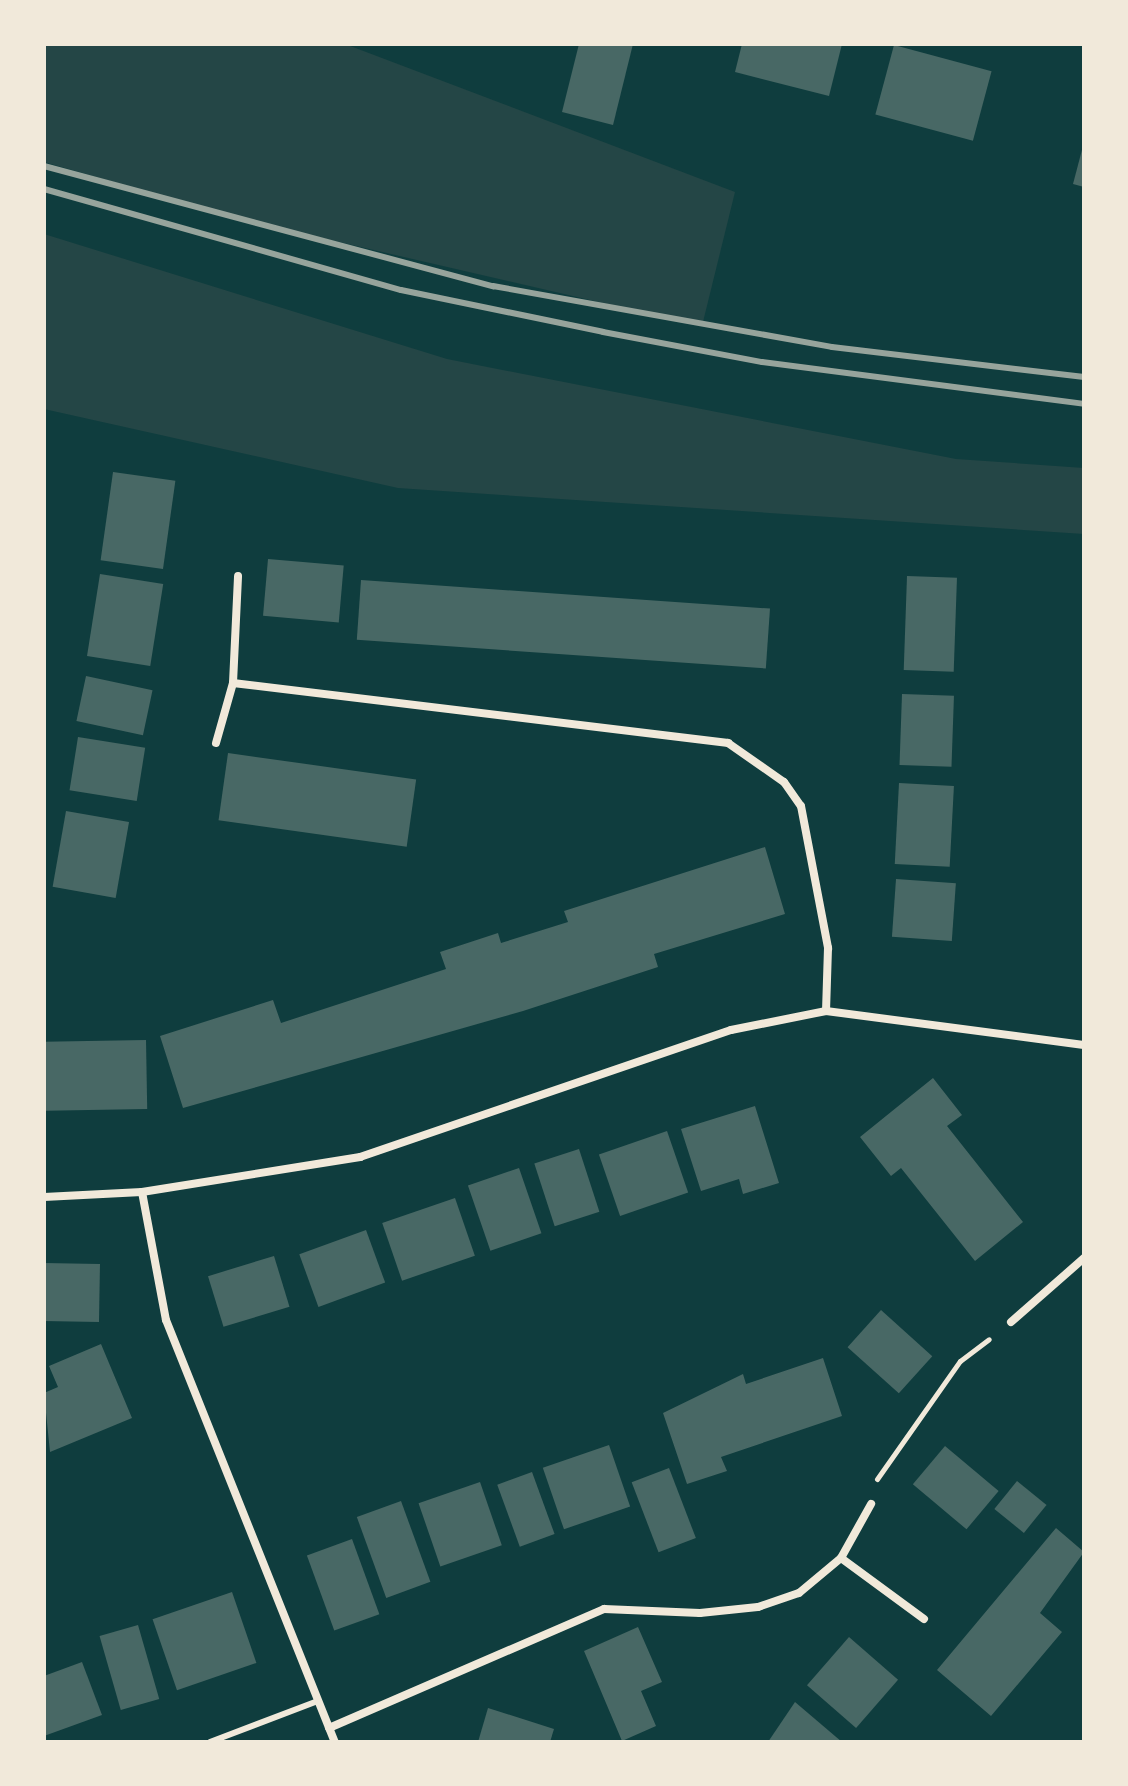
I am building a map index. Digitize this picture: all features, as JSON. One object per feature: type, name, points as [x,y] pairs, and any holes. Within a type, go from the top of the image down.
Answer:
[{"type":"street","points":[[216,743],[233,683],[238,576]]},
{"type":"street","points":[[233,683],[728,743],[784,782],[801,806],[828,948],[826,1011]]},
{"type":"street","points":[[44,1197],[142,1192],[360,1157],[731,1030],[826,1011],[1084,1045]]},
{"type":"street","points":[[142,1192],[166,1320],[335,1742]]},
{"type":"street","points":[[1011,1322],[1084,1258]]},
{"type":"street","points":[[329,1728],[604,1609],[758,1607],[799,1593],[841,1558],[871,1504]]},
{"type":"street","points":[[841,1558],[924,1619]]},
{"type":"lane","points":[[210,1742],[318,1701]]},
{"type":"path","points":[[871,1504],[881,1465],[960,1361],[1011,1322]]},
{"type":"shaded area","points":[[44,44],[345,44],[735,192],[702,326],[257,223],[44,162]]},
{"type":"shaded area","points":[[44,234],[447,359],[956,459],[1084,468],[1084,534],[398,488],[44,409]]},
{"type":"building","points":[[579,44],[633,44],[613,125],[562,112]]},
{"type":"building","points":[[742,44],[842,44],[829,96],[735,72]]},
{"type":"building","points":[[894,45],[992,71],[973,141],[875,115]]},
{"type":"building","points":[[1084,146],[1084,187],[1073,184]]},
{"type":"building","points":[[113,472],[175,481],[163,569],[101,560]]},
{"type":"building","points":[[268,559],[344,566],[339,622],[263,616]]},
{"type":"building","points":[[100,574],[163,584],[150,666],[87,656]]},
{"type":"building","points":[[907,576],[957,578],[954,672],[904,670]]},
{"type":"building","points":[[361,580],[770,609],[766,668],[357,640]]},
{"type":"building","points":[[86,676],[153,690],[143,735],[76,721]]},
{"type":"building","points":[[902,694],[954,696],[951,767],[900,765]]},
{"type":"building","points":[[78,737],[145,748],[137,801],[70,790]]},
{"type":"building","points":[[228,753],[416,779],[407,847],[219,820]]},
{"type":"building","points":[[899,783],[954,786],[950,867],[895,864]]},
{"type":"building","points":[[66,811],[129,822],[116,898],[53,887]]},
{"type":"building","points":[[765,847],[785,914],[654,954],[658,967],[523,1011],[183,1108],[160,1036],[273,1000],[281,1023],[446,969],[440,952],[498,933],[501,943],[568,922],[564,911]]},
{"type":"building","points":[[896,879],[956,883],[952,941],[892,937]]},
{"type":"building","points":[[146,1040],[147,1109],[45,1111],[44,1042]]},
{"type":"building","points":[[933,1078],[962,1115],[947,1126],[1023,1222],[975,1261],[901,1168],[891,1176],[860,1137]]},
{"type":"building","points":[[755,1106],[779,1183],[743,1194],[739,1179],[701,1191],[681,1129]]},
{"type":"building","points":[[667,1131],[688,1192],[620,1216],[599,1154]]},
{"type":"building","points":[[579,1149],[599,1212],[555,1226],[534,1164]]},
{"type":"building","points":[[519,1168],[541,1233],[490,1251],[468,1186]]},
{"type":"building","points":[[455,1198],[475,1256],[402,1281],[382,1223]]},
{"type":"building","points":[[366,1230],[385,1283],[318,1307],[299,1254]]},
{"type":"building","points":[[274,1256],[289,1307],[224,1327],[208,1276]]},
{"type":"building","points":[[44,1263],[100,1264],[99,1322],[44,1321]]},
{"type":"building","points":[[881,1310],[932,1356],[899,1393],[848,1347]]},
{"type":"building","points":[[101,1344],[132,1418],[50,1452],[44,1393],[58,1387],[49,1366]]},
{"type":"building","points":[[823,1358],[842,1416],[721,1457],[727,1471],[687,1484],[663,1413],[743,1374],[746,1384]]},
{"type":"building","points":[[609,1445],[630,1506],[564,1529],[543,1468]]},
{"type":"building","points":[[945,1446],[999,1491],[966,1529],[913,1484]]},
{"type":"building","points":[[669,1468],[696,1538],[659,1552],[632,1482]]},
{"type":"building","points":[[532,1472],[555,1534],[520,1547],[497,1485]]},
{"type":"building","points":[[1017,1481],[1047,1505],[1024,1533],[994,1509]]},
{"type":"building","points":[[480,1482],[502,1545],[440,1567],[419,1503]]},
{"type":"building","points":[[401,1501],[430,1582],[386,1598],[357,1517]]},
{"type":"building","points":[[1056,1528],[1084,1552],[1040,1613],[1062,1632],[991,1716],[937,1670]]},
{"type":"building","points":[[352,1539],[379,1614],[334,1631],[307,1555]]},
{"type":"building","points":[[232,1592],[256,1663],[177,1690],[153,1619]]},
{"type":"building","points":[[138,1625],[159,1699],[121,1710],[100,1636]]},
{"type":"building","points":[[638,1627],[662,1682],[641,1691],[656,1726],[622,1741],[584,1651]]},
{"type":"building","points":[[849,1637],[898,1680],[856,1728],[807,1685]]},
{"type":"building","points":[[82,1662],[102,1715],[44,1736],[44,1676]]},
{"type":"building","points":[[795,1702],[842,1742],[768,1742]]},
{"type":"building","points":[[488,1708],[554,1729],[550,1742],[478,1742]]},
{"type":"railway","points":[[44,166],[493,286],[832,347],[1084,377]]},
{"type":"railway","points":[[44,189],[401,290],[603,332],[762,362],[1084,404]]}]
